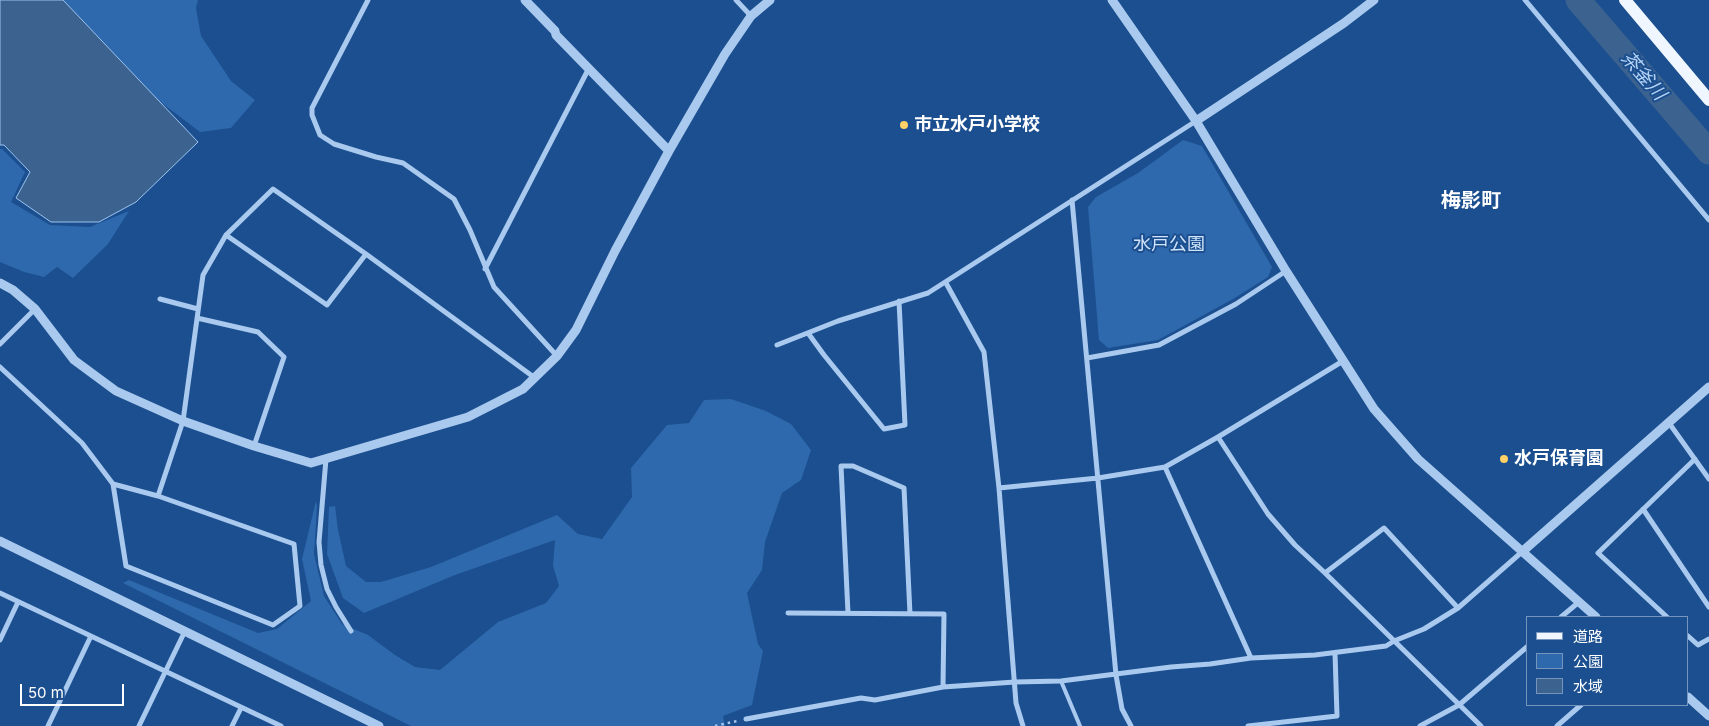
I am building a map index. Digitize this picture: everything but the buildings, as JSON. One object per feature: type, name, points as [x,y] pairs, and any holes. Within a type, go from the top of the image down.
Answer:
[{"type":"main road","points":[[1625,0],[1709,100]]},
{"type":"street","points":[[368,0],[312,108],[312,115],[320,135],[334,144],[403,163],[454,199],[470,230],[494,287],[557,356]]},
{"type":"street","points":[[525,0],[669,151]]},
{"type":"street","points":[[736,0],[751,16]]},
{"type":"street","points":[[0,283],[13,290],[35,309],[74,360],[116,391],[183,421],[254,446],[312,463],[468,417],[523,389],[557,356],[576,330],[669,151],[725,54],[751,16],[770,0]]},
{"type":"street","points":[[1112,0],[1196,121],[1286,271],[1374,409],[1418,459],[1595,616]]},
{"type":"street","points":[[777,345],[808,332],[928,293],[1344,24],[1374,0]]},
{"type":"street","points":[[1525,0],[1709,220]]},
{"type":"street","points":[[485,269],[589,68]]},
{"type":"street","points":[[158,496],[183,421],[203,274],[226,235],[273,189],[366,254],[535,379]]},
{"type":"street","points":[[1072,200],[1116,675],[1122,709],[1131,726]]},
{"type":"street","points":[[226,235],[327,305],[366,254]]},
{"type":"street","points":[[1087,358],[1159,345],[1236,304],[1286,271]]},
{"type":"street","points":[[946,282],[984,352],[999,488],[1016,703],[1023,726]]},
{"type":"street","points":[[160,299],[198,309]]},
{"type":"street","points":[[808,332],[824,355],[884,429],[905,425],[899,301]]},
{"type":"street","points":[[0,344],[35,309]]},
{"type":"street","points":[[197,318],[258,332],[284,357],[254,446]]},
{"type":"street","points":[[999,488],[1098,478],[1165,467],[1343,361]]},
{"type":"street","points":[[0,367],[82,443],[113,484],[126,566],[273,625],[300,606],[294,544],[158,496],[113,484]]},
{"type":"street","points":[[746,719],[861,698],[875,700],[943,687],[1061,681],[1251,658],[1335,653],[1386,646],[1424,629],[1458,608],[1709,387]]},
{"type":"street","points":[[1669,423],[1709,479]]},
{"type":"street","points":[[1218,437],[1268,514],[1295,545],[1481,726]]},
{"type":"street","points":[[326,459],[319,542],[321,565],[327,589],[351,631]]},
{"type":"street","points":[[1666,616],[1598,553],[1695,459]]},
{"type":"street","points":[[848,613],[842,466],[853,466],[904,488],[910,614]]},
{"type":"street","points":[[1165,467],[1251,658]]},
{"type":"street","points":[[1644,509],[1709,608]]},
{"type":"street","points":[[1325,573],[1384,528],[1458,608]]},
{"type":"street","points":[[0,541],[379,726]]},
{"type":"street","points":[[0,593],[281,726]]},
{"type":"street","points":[[0,640],[18,602]]},
{"type":"street","points":[[1562,616],[1579,602]]},
{"type":"street","points":[[788,613],[944,614],[943,687]]},
{"type":"street","points":[[139,726],[185,631]]},
{"type":"street","points":[[48,726],[91,636]]},
{"type":"street","points":[[1689,637],[1698,645],[1709,639]]},
{"type":"street","points":[[1420,726],[1458,705],[1526,648]]},
{"type":"street","points":[[1248,726],[1337,716],[1335,653]]},
{"type":"street","points":[[1689,698],[1709,716]]},
{"type":"street","points":[[1557,726],[1580,706]]},
{"type":"street","points":[[232,726],[241,708]]},
{"type":"lane","points":[[1061,681],[1080,726]]},
{"type":"path","points":[[715,726],[746,719]]},
{"type":"green space","points":[[53,0],[198,0],[196,8],[201,36],[231,81],[255,100],[231,128],[200,132],[68,32]]},
{"type":"green space","name":"水戸公園","points":[[1183,140],[1202,146],[1272,267],[1268,277],[1233,299],[1158,340],[1108,348],[1099,340],[1088,207],[1096,197],[1138,173]]},
{"type":"green space","points":[[0,149],[25,172],[11,202],[50,225],[90,227],[129,211],[108,244],[73,278],[57,267],[44,277],[24,272],[0,262]]},
{"type":"green space","points":[[731,399],[766,411],[791,424],[811,450],[801,480],[782,493],[765,542],[762,570],[747,593],[758,644],[763,651],[752,705],[723,716],[725,726],[411,726],[123,583],[129,580],[258,633],[277,629],[311,601],[302,559],[316,501],[314,554],[324,596],[342,624],[368,635],[415,667],[440,670],[498,622],[546,603],[559,586],[553,566],[555,540],[455,575],[364,613],[343,598],[327,554],[329,507],[335,506],[346,566],[366,582],[381,582],[431,567],[557,515],[578,534],[602,539],[632,497],[631,468],[667,425],[689,423],[704,400]]},
{"type":"water","points":[[0,0],[63,0],[198,142],[136,202],[99,222],[51,222],[16,198],[30,172],[4,145],[0,145]]},
{"type":"waterway","name":"茶釜川","points":[[1578,0],[1709,152]]},
{"type":"place","name":"市立水戸小学校","points":[[904,125]]},
{"type":"place","name":"水戸保育園","points":[[1504,459]]},
{"type":"district","name":"梅影町","points":[[1471,201]]}]
